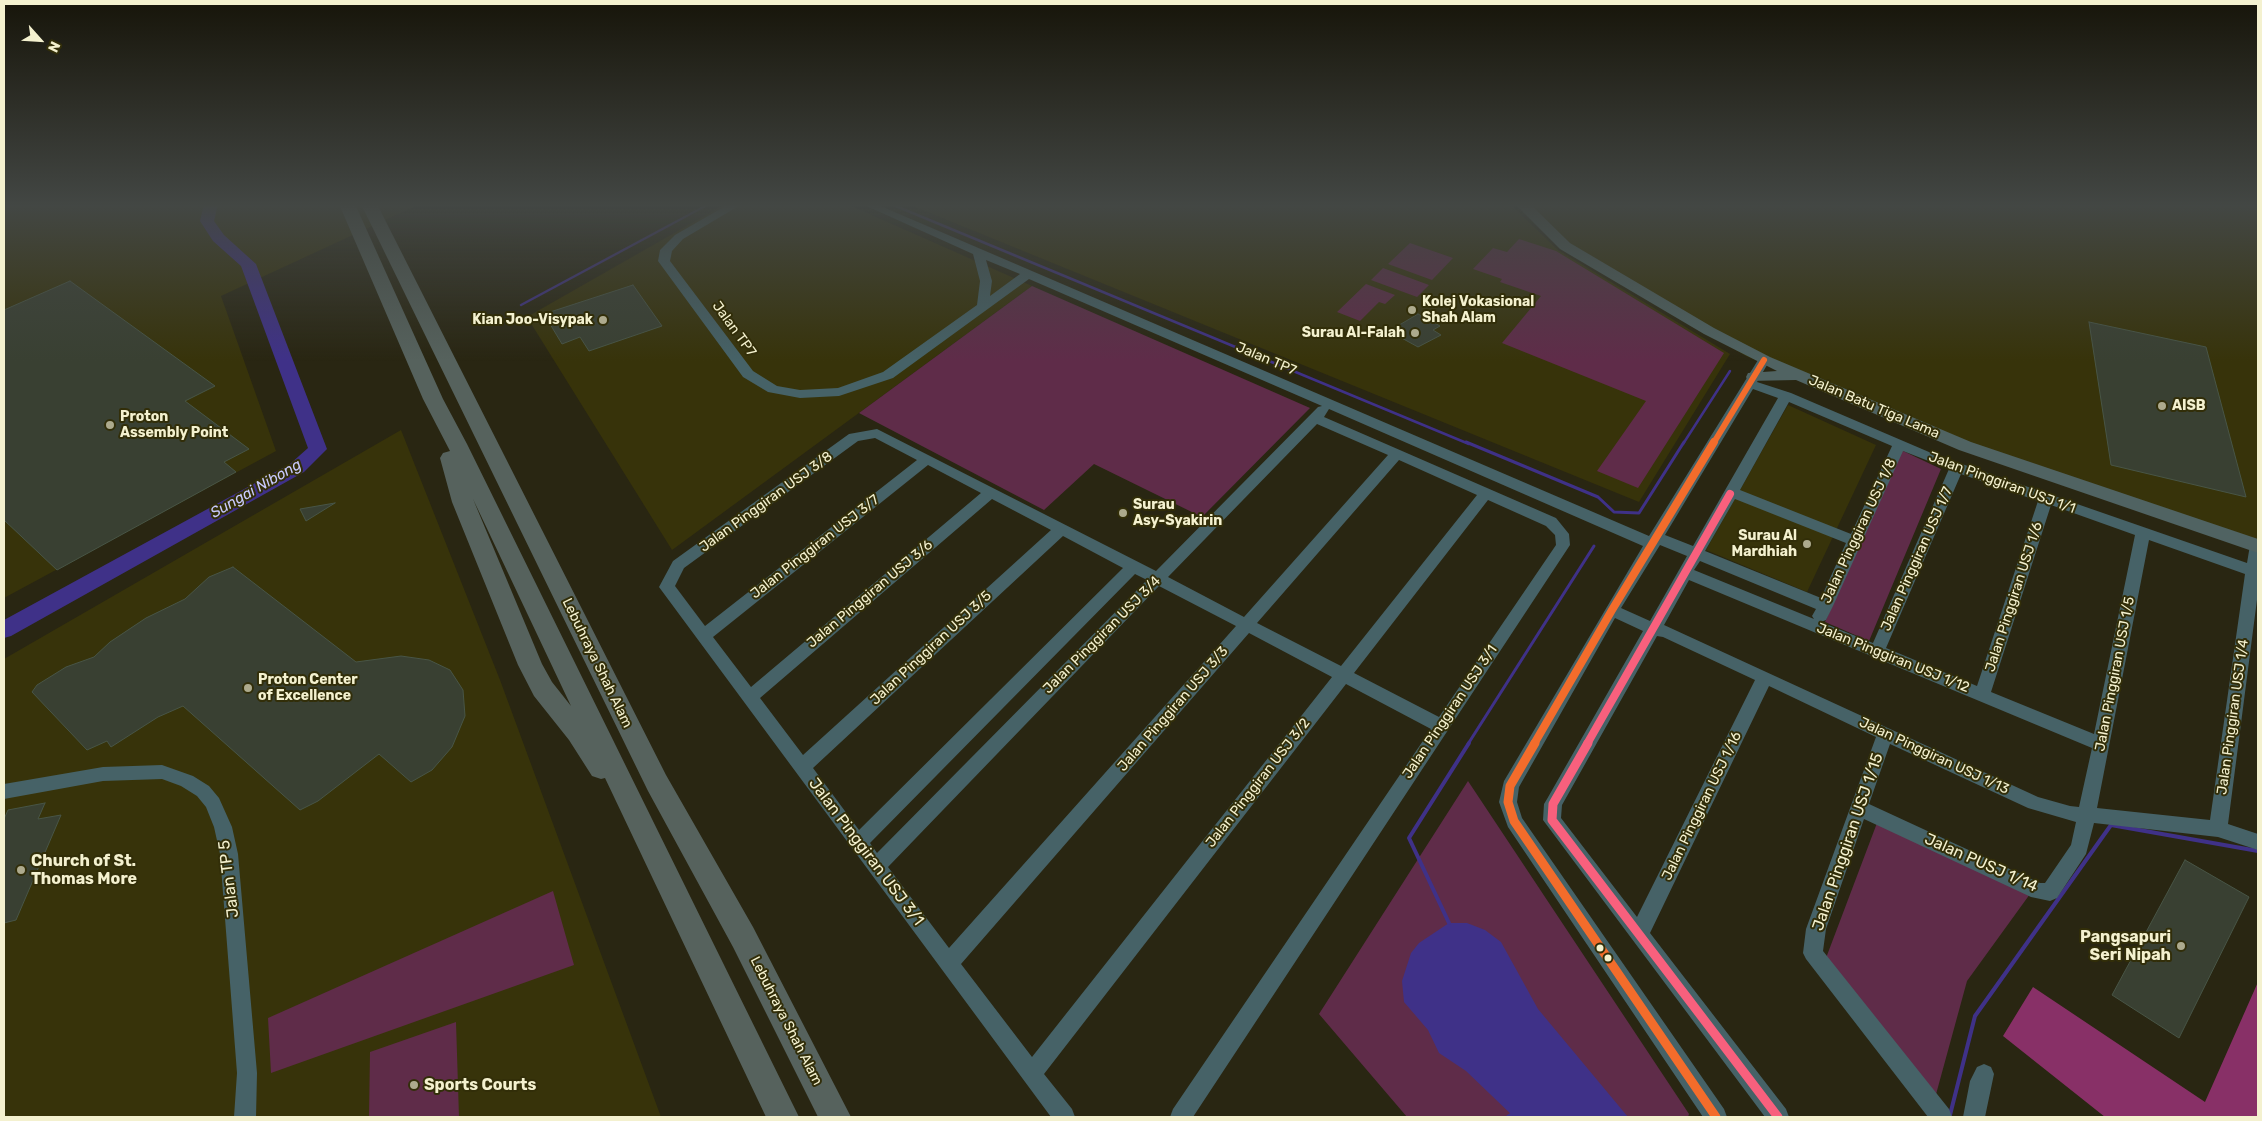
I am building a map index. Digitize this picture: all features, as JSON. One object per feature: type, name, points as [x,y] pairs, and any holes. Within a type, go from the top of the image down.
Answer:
[{"type":"highway","points":[[370,256],[433,399],[438,430],[455,470],[463,502],[530,665],[543,689],[578,733],[651,844],[783,1117]]},
{"type":"highway","name":"Lebuhraya Shah Alam","points":[[395,256],[657,783],[743,936],[835,1117]]},
{"type":"main road","name":"Jalan Batu Tiga Lama","points":[[1583,256],[1764,360],[1965,446],[2258,546]]},
{"type":"main road","points":[[1731,342],[1752,380],[1802,376]]},
{"type":"street","name":"Jalan TP7","points":[[665,256],[664,260],[748,374],[773,390],[800,394],[839,392],[888,375],[1028,274]]},
{"type":"street","points":[[979,256],[986,281],[983,306]]},
{"type":"street","name":"Jalan TP7","points":[[988,256],[1329,404],[1655,541],[1696,553],[1822,611]]},
{"type":"street","points":[[1010,287],[1032,283],[1054,285]]},
{"type":"street","points":[[1716,1117],[1514,821],[1508,802],[1510,786],[1614,607],[1764,360]]},
{"type":"street","name":"Jalan Pinggiran USJ 1/1","points":[[1752,380],[1899,445],[2046,499],[2256,572]]},
{"type":"street","points":[[1778,1117],[1552,820],[1552,804],[1658,627],[1685,572],[1786,396]]},
{"type":"street","name":"Jalan Pinggiran USJ 3/4","points":[[876,866],[1329,404]]},
{"type":"street","name":"Jalan Pinggiran USJ 3/1","points":[[1181,1117],[1563,545],[1562,534],[1551,522],[1316,418]]},
{"type":"street","name":"Jalan Pinggiran USJ 3/8","points":[[668,587],[678,566],[854,437],[877,433],[927,459]]},
{"type":"street","name":"Jalan Pinggiran USJ 1/8","points":[[1822,611],[1899,445]]},
{"type":"street","name":"Jalan Pinggiran USJ 3/3","points":[[949,963],[1397,454]]},
{"type":"street","points":[[927,459],[1441,726]]},
{"type":"street","name":"Jalan Pinggiran USJ 3/7","points":[[704,636],[927,459]]},
{"type":"street","name":"Jalan Pinggiran USJ 1/7","points":[[1877,651],[1957,467]]},
{"type":"street","name":"Jalan Pinggiran USJ 3/6","points":[[750,697],[990,492]]},
{"type":"street","points":[[1732,492],[1855,541]]},
{"type":"street","name":"Jalan Pinggiran USJ 3/2","points":[[1031,1074],[1486,493]]},
{"type":"street","name":"Jalan Pinggiran USJ 1/6","points":[[1982,695],[2046,499]]},
{"type":"street","name":"Jalan Pinggiran USJ 3/5","points":[[802,767],[1061,528]]},
{"type":"street","name":"Jalan Pinggiran USJ 1/5","points":[[2087,814],[2143,533]]},
{"type":"street","name":"Jalan Pinggiran USJ 1/4","points":[[2218,829],[2256,572],[2258,546]]},
{"type":"street","name":"Jalan Pinggiran USJ 3/4","points":[[858,843],[1134,566]]},
{"type":"street","name":"Jalan Pinggiran USJ 1/12","points":[[1685,572],[2101,744]]},
{"type":"street","name":"Jalan Pinggiran USJ 3/1","points":[[668,587],[1064,1117]]},
{"type":"street","name":"Jalan Pinggiran USJ 1/13","points":[[1614,607],[2034,803],[2070,814],[2113,816],[2218,829],[2258,842]]},
{"type":"street","name":"Jalan Pinggiran USJ 1/16","points":[[1639,934],[1765,677]]},
{"type":"street","name":"Jalan Pinggiran USJ 1/15","points":[[1885,734],[1816,929],[1813,953],[1941,1117]]},
{"type":"street","name":"Jalan TP 5","points":[[4,792],[102,774],[162,772],[187,780],[203,791],[213,804],[223,827],[229,854],[247,1074],[245,1117]]},
{"type":"street","name":"Jalan PUSJ 1/14","points":[[1859,808],[2038,891],[2050,892],[2080,848],[2087,814]]},
{"type":"street","points":[[1974,1117],[1980,1080],[1984,1074]]},
{"type":"shaded area","name":"Proton Assembly Point","points":[[4,256],[307,256],[221,296],[276,451],[4,598]]},
{"type":"shaded area","points":[[633,256],[965,256],[1032,286],[672,550],[527,317]]},
{"type":"shaded area","name":"Kolej Vokasional Shah Alam","points":[[1036,256],[1568,256],[1730,354],[1639,502]]},
{"type":"shaded area","points":[[1396,256],[1448,256],[1453,258],[1432,280],[1388,264]]},
{"type":"shaded area","points":[[1485,256],[1565,256],[1724,353],[1638,488],[1597,471],[1646,401],[1502,343],[1541,296],[1500,282],[1502,279],[1473,269]]},
{"type":"shaded area","points":[[1578,256],[2258,256],[2258,544],[1940,435],[1746,356]]},
{"type":"shaded area","points":[[1383,268],[1429,285],[1417,297],[1371,280]]},
{"type":"shaded area","points":[[1366,284],[1395,295],[1385,304],[1379,302],[1360,321],[1337,312]]},
{"type":"shaded area","points":[[1032,286],[1310,408],[1202,517],[1094,464],[1044,510],[859,413]]},
{"type":"shaded area","points":[[1788,405],[1876,445],[1807,592],[1706,550]]},
{"type":"shaded area","points":[[401,430],[500,680],[661,1117],[4,1117],[4,659]]},
{"type":"shaded area","points":[[1901,450],[1941,469],[1869,641],[1825,622]]},
{"type":"shaded area","points":[[1468,781],[1689,1114],[1688,1117],[1407,1117],[1319,1014]]},
{"type":"shaded area","points":[[1877,823],[2030,894],[1967,981],[1935,1098],[1826,958]]},
{"type":"shaded area","points":[[553,891],[574,965],[271,1073],[268,1018]]},
{"type":"shaded area","points":[[1449,923],[1467,923],[1485,930],[1501,942],[1538,1009],[1628,1117],[1514,1117],[1466,1071],[1439,1053],[1428,1030],[1404,1002],[1402,981],[1411,953],[1419,943]]},
{"type":"shaded area","points":[[2258,982],[2258,1117],[2105,1117],[2003,1036],[2033,987],[2205,1102]]},
{"type":"shaded area","name":"Sports Courts","points":[[456,1022],[459,1117],[369,1117],[370,1052]]},
{"type":"building","name":"Proton Assembly Point","points":[[70,281],[215,386],[185,401],[249,449],[224,462],[236,472],[57,570],[4,520],[4,310]]},
{"type":"building","name":"Kian Joo-Visypak","points":[[633,285],[662,326],[589,351],[580,337],[562,344],[544,314]]},
{"type":"building","name":"Surau Al-Falah","points":[[1418,314],[1440,326],[1433,330],[1441,335],[1418,347],[1389,331]]},
{"type":"building","name":"AISB","points":[[2089,322],[2206,347],[2246,497],[2111,465]]},
{"type":"building","points":[[335,503],[306,521],[300,509]]},
{"type":"building","name":"Proton Center of Excellence","points":[[233,567],[356,662],[401,656],[429,660],[450,670],[463,690],[465,716],[452,747],[432,770],[411,782],[379,754],[318,801],[300,810],[183,706],[158,717],[111,747],[107,741],[87,750],[32,692],[37,685],[66,667],[94,657],[110,642],[146,618],[185,599],[209,577]]},
{"type":"building","name":"Church of St. Thomas More","points":[[45,803],[38,819],[61,815],[16,920],[4,923],[4,819],[8,810]]},
{"type":"building","name":"Pangsapuri Seri Nipah","points":[[2185,860],[2249,897],[2179,1038],[2112,995]]},
{"type":"waterway","name":"Sungai Nibong","points":[[4,630],[297,468],[318,449],[248,264],[239,256]]},
{"type":"waterway","points":[[521,305],[612,256]]},
{"type":"waterway","points":[[1017,256],[1469,444]]},
{"type":"waterway","points":[[1683,444],[1730,371]]},
{"type":"waterway","points":[[1466,442],[1598,497],[1614,512],[1639,513],[1684,442]]},
{"type":"waterway","points":[[1468,744],[1594,546]]},
{"type":"waterway","points":[[1449,923],[1409,838],[1469,743]]},
{"type":"waterway","points":[[1950,1115],[1975,1016],[2111,825],[2258,851]]},
{"type":"transit line","points":[[1716,1117],[1514,821],[1508,802],[1510,786],[1612,610],[1764,360]]},
{"type":"transit line","points":[[1730,494],[1553,804],[1552,820],[1778,1117]]},
{"type":"place","name":"Kolej Vokasional Shah Alam","points":[[1412,310]]},
{"type":"place","name":"Kian Joo-Visypak","points":[[603,320]]},
{"type":"place","name":"Surau Al-Falah","points":[[1415,333]]},
{"type":"place","name":"AISB","points":[[2162,406]]},
{"type":"place","name":"Proton Assembly Point","points":[[110,425]]},
{"type":"place","name":"Surau Asy-Syakirin","points":[[1123,513]]},
{"type":"place","name":"Surau Al Mardhiah","points":[[1807,544]]},
{"type":"place","name":"Proton Center of Excellence","points":[[248,688]]},
{"type":"place","name":"Church of St. Thomas More","points":[[21,870]]},
{"type":"place","name":"Pangsapuri Seri Nipah","points":[[2181,946]]},
{"type":"place","name":"Sports Courts","points":[[414,1085]]}]
